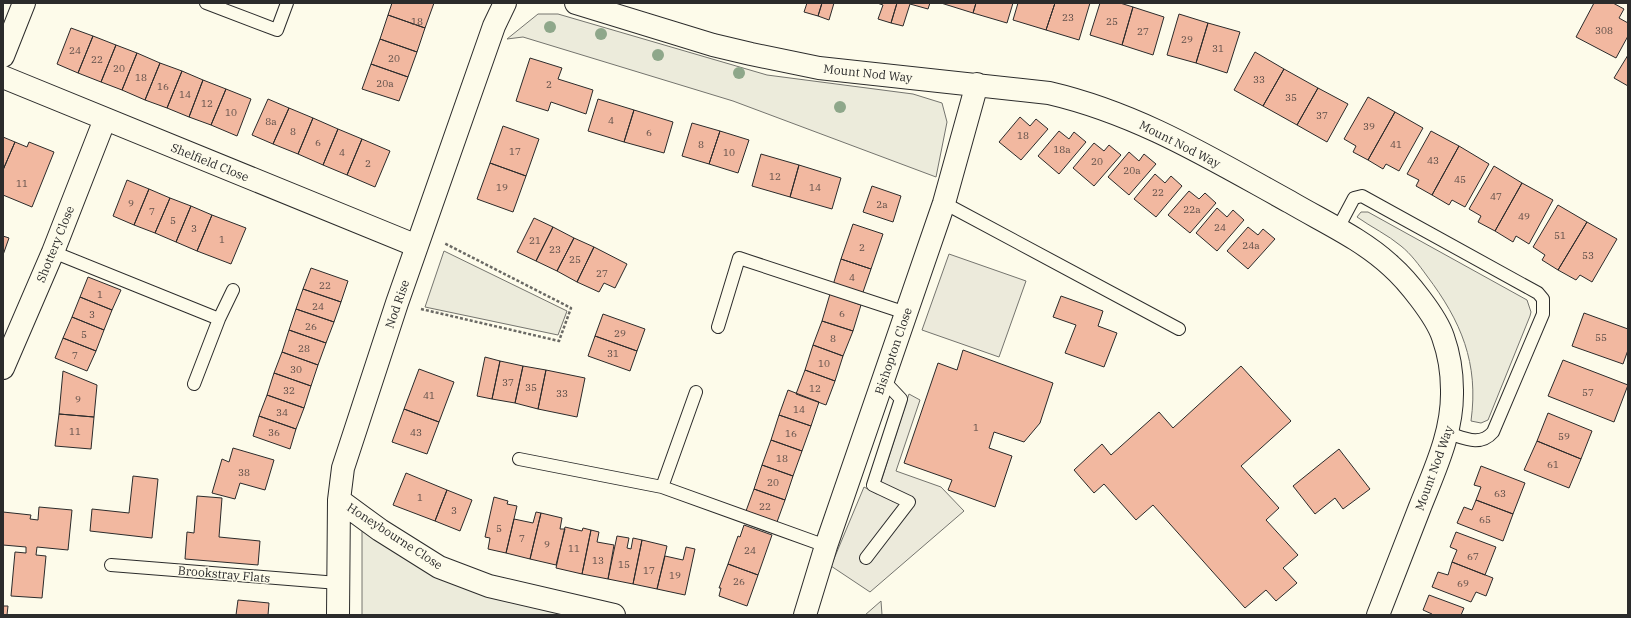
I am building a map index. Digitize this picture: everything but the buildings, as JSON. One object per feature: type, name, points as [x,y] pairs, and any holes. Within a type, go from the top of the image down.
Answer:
[{"type":"street","points":[[3,56],[24,3]]},
{"type":"street","name":"Nod Rise","points":[[338,615],[339,500],[343,468],[397,304],[494,26],[505,3]]},
{"type":"street","name":"Mount Nod Way","points":[[576,3],[713,44],[785,62],[820,68],[1049,93],[1084,102],[1121,115],[1180,141],[1362,244],[1391,266],[1428,310],[1443,335],[1450,361],[1452,390],[1448,433],[1378,615]]},
{"type":"street","name":"Shelfield Close","points":[[3,77],[105,119],[420,239]]},
{"type":"street","name":"Bishopton Close","points":[[804,615],[826,546],[944,203],[977,84]]},
{"type":"street","name":"Shottery Close","points":[[3,368],[53,252],[105,119]]},
{"type":"street","name":"Honeybourne Close","points":[[339,500],[380,530],[439,567],[489,586],[614,615]]},
{"type":"lane","points":[[206,3],[276,30],[287,3]]},
{"type":"lane","points":[[1337,230],[1354,198],[1362,196],[1538,293],[1543,299],[1543,314],[1493,432],[1488,437],[1477,442],[1448,433]]},
{"type":"lane","points":[[944,203],[1179,329]]},
{"type":"lane","points":[[53,252],[219,319]]},
{"type":"lane","points":[[718,327],[739,258],[906,313]]},
{"type":"lane","points":[[194,384],[219,319],[233,290]]},
{"type":"lane","points":[[866,558],[910,502],[873,485],[901,399],[883,380]]},
{"type":"lane","points":[[662,487],[696,392]]},
{"type":"lane","points":[[519,459],[662,487],[826,546]]},
{"type":"lane","name":"Brookstray Flats","points":[[111,565],[338,583]]},
{"type":"path","points":[[397,304],[559,341],[571,308],[420,239]]},
{"type":"shaded area","points":[[538,14],[558,14],[767,75],[913,94],[942,103],[947,122],[936,177],[733,101],[523,37],[507,39]]},
{"type":"shaded area","points":[[1361,212],[1368,212],[1527,300],[1531,312],[1530,316],[1488,420],[1481,423],[1471,421],[1473,400],[1470,361],[1458,326],[1449,309],[1412,256],[1396,242],[1357,217]]},
{"type":"shaded area","points":[[444,251],[567,311],[558,335],[425,307]]},
{"type":"shaded area","points":[[949,254],[1026,281],[999,357],[922,330]]},
{"type":"shaded area","points":[[909,394],[920,400],[896,471],[941,487],[964,511],[870,592],[831,566],[864,487],[877,494]]},
{"type":"shaded area","points":[[362,530],[575,615],[362,615]]},
{"type":"shaded area","points":[[881,601],[882,615],[865,615]]}]
